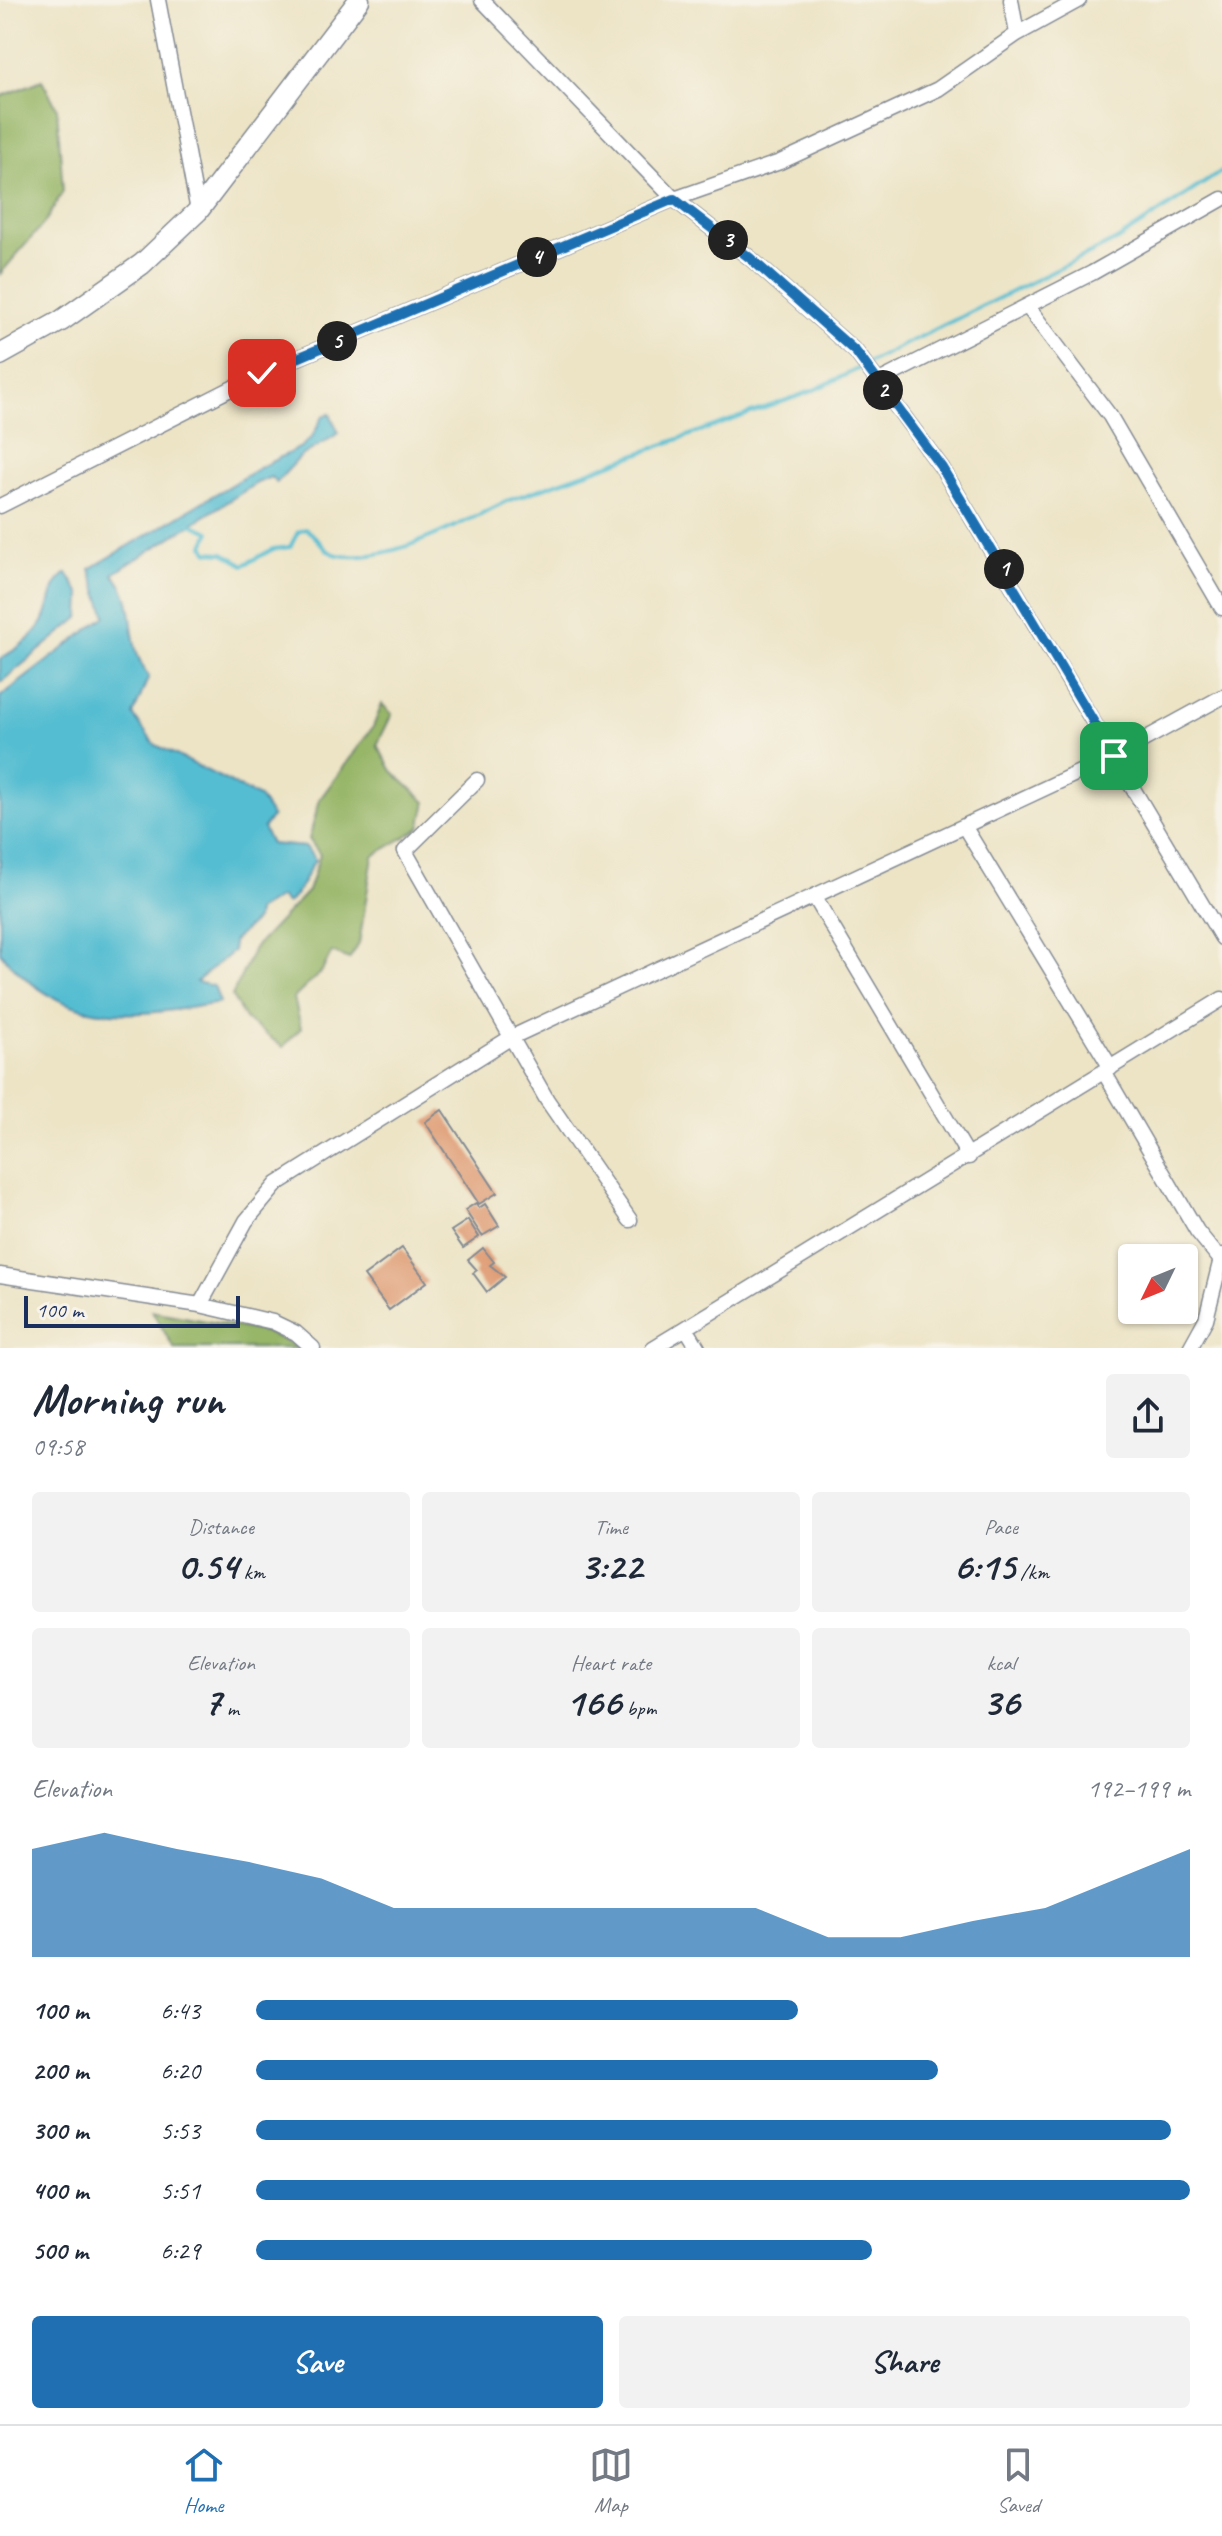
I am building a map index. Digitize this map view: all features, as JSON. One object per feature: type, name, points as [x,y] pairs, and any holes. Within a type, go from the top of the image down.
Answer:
[{"type":"main road","points":[[0,355],[61,321],[142,264],[198,211],[359,0]]},
{"type":"street","points":[[158,0],[198,211]]},
{"type":"street","points":[[482,0],[674,199],[750,258],[860,359],[942,468],[1222,938]]},
{"type":"street","points":[[1011,0],[1017,34]]},
{"type":"street","points":[[0,506],[262,373],[674,199],[780,162],[938,89],[1017,34],[1079,0]]},
{"type":"street","points":[[874,378],[1027,306],[1222,199]]},
{"type":"street","points":[[1027,306],[1110,416],[1222,608]]},
{"type":"street","points":[[200,1305],[246,1221],[277,1184],[510,1038],[1114,756],[1222,697]]},
{"type":"street","points":[[477,780],[405,851],[547,1100],[630,1220]]},
{"type":"street","points":[[964,826],[1108,1070],[1197,1231],[1221,1257],[1206,1319],[1190,1348]]},
{"type":"street","points":[[814,896],[969,1157]]},
{"type":"street","points":[[653,1348],[969,1157],[1222,999]]},
{"type":"street","points":[[0,1275],[200,1305],[273,1322],[296,1333],[313,1348]]},
{"type":"street","points":[[686,1328],[698,1348]]},
{"type":"green space","points":[[42,80],[57,108],[63,191],[46,221],[0,274],[0,97]]},
{"type":"green space","points":[[382,704],[392,714],[377,745],[392,771],[426,802],[420,828],[373,856],[359,944],[349,959],[332,952],[322,971],[294,998],[301,1028],[283,1047],[245,1019],[232,996],[254,948],[308,891],[320,855],[309,839],[320,799],[373,727]]},
{"type":"green space","points":[[152,1311],[265,1332],[301,1348],[174,1348]]},
{"type":"water","points":[[330,414],[339,433],[300,457],[276,483],[271,477],[257,483],[113,574],[127,598],[136,650],[149,676],[133,715],[154,744],[259,797],[272,817],[263,828],[271,844],[306,847],[315,860],[292,899],[287,904],[280,897],[257,911],[256,920],[233,941],[233,951],[196,982],[214,986],[220,1003],[128,1014],[74,1006],[49,995],[24,977],[0,952],[0,697],[106,616],[90,569],[261,467],[301,447],[312,437],[323,416]]},
{"type":"water","points":[[67,573],[81,595],[80,617],[0,683],[0,659],[24,643],[39,628],[57,583]]},
{"type":"building","points":[[442,1110],[497,1193],[479,1204],[425,1122]]},
{"type":"building","points":[[476,1203],[479,1208],[485,1204],[499,1226],[482,1236],[465,1210]]},
{"type":"building","points":[[468,1220],[479,1237],[463,1248],[451,1231]]},
{"type":"building","points":[[402,1248],[427,1282],[389,1310],[364,1276]]},
{"type":"building","points":[[483,1248],[494,1262],[490,1265],[505,1277],[487,1292],[473,1273],[477,1270],[468,1260]]},
{"type":"waterway","points":[[869,362],[1117,240],[1222,171]]},
{"type":"waterway","points":[[188,523],[210,532],[204,545],[208,552],[224,553],[244,565],[273,549],[290,547],[298,532],[305,529],[338,555],[358,556],[402,548],[507,501],[812,391],[862,367]]},
{"type":"route","points":[[262,373],[674,199],[750,258],[856,352],[942,468],[1114,756]]}]
